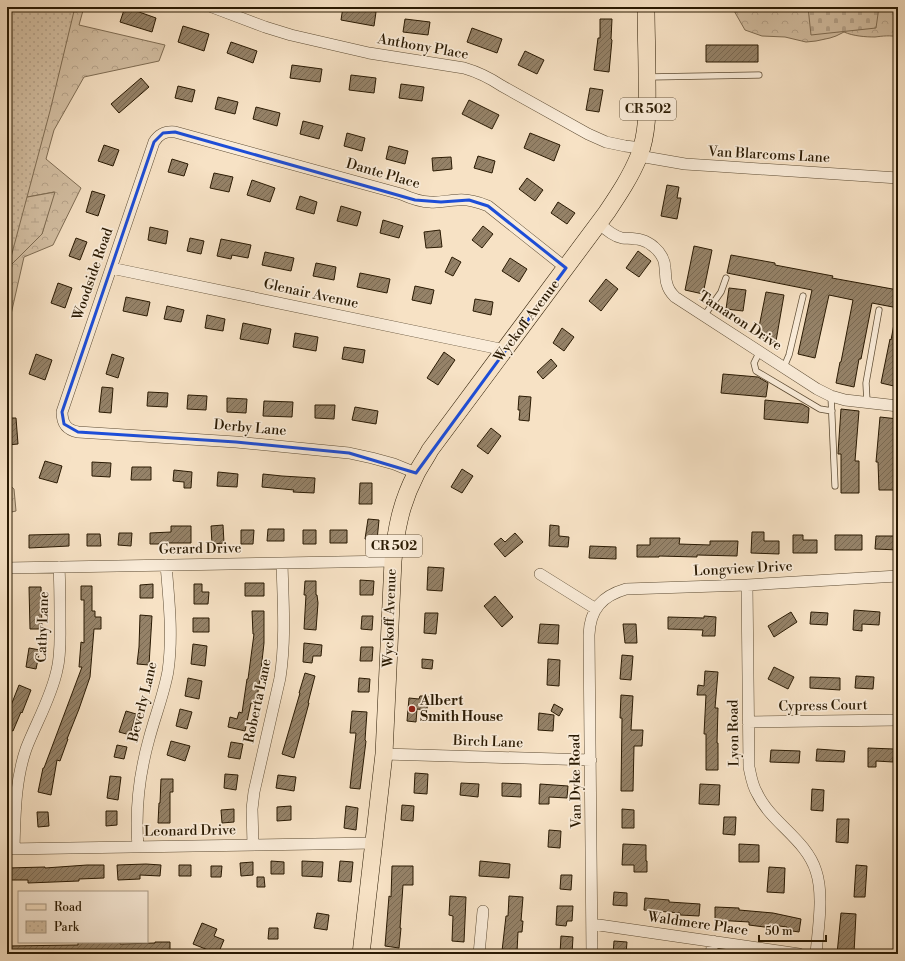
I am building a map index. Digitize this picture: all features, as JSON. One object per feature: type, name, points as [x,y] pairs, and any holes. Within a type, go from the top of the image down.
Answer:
[{"type":"main road","name":"CR 502","points":[[640,152],[646,130],[648,111],[646,7]]},
{"type":"main road","name":"Wyckoff Avenue","points":[[361,954],[384,754],[395,536],[406,494],[416,473],[430,450],[613,204],[629,177],[640,152]]},
{"type":"street","name":"Anthony Place","points":[[212,7],[291,35],[369,53],[464,68],[477,72],[588,134],[606,142],[625,146],[640,152]]},
{"type":"street","name":"Dante Place","points":[[175,132],[401,194],[415,200],[429,202],[469,200],[478,202],[488,206],[566,268]]},
{"type":"street","name":"Woodside Road","points":[[78,432],[73,431],[64,424],[62,412],[154,142],[162,133],[175,132]]},
{"type":"street","name":"Van Blarcoms Lane","points":[[640,152],[685,164],[898,178]]},
{"type":"street","name":"Tamaron Drive","points":[[599,223],[612,234],[621,238],[638,239],[646,241],[654,246],[663,260],[667,285],[670,292],[675,297],[817,389],[831,396],[845,400],[898,406]]},
{"type":"street","name":"Glenair Avenue","points":[[111,268],[505,350]]},
{"type":"street","name":"Derby Lane","points":[[78,432],[236,442],[349,453],[394,464],[416,473]]},
{"type":"street","name":"Gerard Drive","points":[[7,568],[393,561]]},
{"type":"street","name":"Roberta Lane","points":[[253,845],[252,809],[254,792],[283,659],[284,636],[282,563]]},
{"type":"street","name":"Beverly Lane","points":[[138,847],[136,826],[140,782],[149,738],[168,671],[170,619],[166,565]]},
{"type":"street","name":"Cathy Lane","points":[[10,849],[20,770],[34,729],[48,701],[58,668],[60,647],[59,567]]},
{"type":"street","points":[[540,574],[596,609]]},
{"type":"street","name":"Longview Drive","points":[[596,609],[608,596],[626,589],[747,585],[898,576]]},
{"type":"street","name":"Lyon Road","points":[[747,585],[749,767],[752,781],[764,806],[804,850],[816,870],[820,896],[816,954]]},
{"type":"street","name":"Van Dyke Road","points":[[592,954],[589,627],[591,617],[596,609]]},
{"type":"street","name":"Cypress Court","points":[[748,722],[898,720]]},
{"type":"street","name":"Birch Lane","points":[[384,754],[591,760]]},
{"type":"street","name":"Leonard Drive","points":[[10,849],[374,843]]},
{"type":"street","points":[[479,954],[483,911]]},
{"type":"street","name":"Waldmere Place","points":[[592,924],[799,954]]},
{"type":"street","points":[[711,954],[713,942]]},
{"type":"lane","points":[[647,77],[759,74]]},
{"type":"lane","points":[[704,316],[721,292],[726,278]]},
{"type":"lane","points":[[784,367],[789,355],[803,296]]},
{"type":"lane","points":[[867,402],[866,383],[879,310]]},
{"type":"lane","points":[[760,352],[754,364],[756,370],[820,409],[832,411]]},
{"type":"lane","points":[[831,396],[835,486]]},
{"type":"highlighted area","points":[[175,132],[415,200],[441,202],[469,200],[488,206],[566,268],[416,473],[349,453],[236,442],[78,432],[64,424],[62,412],[154,142],[163,133]]},
{"type":"green space","points":[[7,7],[84,7],[79,25],[165,45],[159,61],[84,77],[54,130],[46,159],[81,188],[53,245],[24,257],[7,332],[7,269],[42,234],[54,192],[11,200]]},
{"type":"green space","points":[[7,7],[75,7],[50,111],[7,272]]},
{"type":"green space","points":[[733,7],[898,7],[898,37],[863,36],[844,32],[830,38],[806,42],[785,37],[762,36],[745,30]]},
{"type":"green space","points":[[808,7],[879,7],[876,28],[811,35]]},
{"type":"green space","points":[[55,192],[42,234],[7,269],[7,198],[11,200]]},
{"type":"green space","points":[[7,483],[14,489],[16,511],[7,513]]},
{"type":"building","points":[[125,7],[156,18],[152,32],[120,22]]},
{"type":"building","points":[[343,7],[376,12],[374,26],[341,20]]},
{"type":"building","points":[[405,19],[430,22],[428,35],[403,32]]},
{"type":"building","points":[[600,19],[612,19],[609,72],[594,70],[598,38],[600,38]]},
{"type":"building","points":[[183,26],[209,34],[204,51],[178,42]]},
{"type":"building","points":[[472,28],[502,39],[497,53],[467,42]]},
{"type":"building","points":[[231,42],[257,51],[253,63],[227,53]]},
{"type":"building","points":[[706,45],[758,45],[758,62],[706,62]]},
{"type":"building","points":[[525,51],[544,60],[537,74],[518,65]]},
{"type":"building","points":[[292,65],[322,69],[320,82],[290,78]]},
{"type":"building","points":[[351,75],[376,78],[374,93],[349,90]]},
{"type":"building","points":[[141,78],[149,87],[119,113],[111,104]]},
{"type":"building","points":[[401,84],[424,87],[422,101],[399,98]]},
{"type":"building","points":[[178,86],[195,90],[192,102],[175,98]]},
{"type":"building","points":[[590,88],[603,90],[599,112],[586,110]]},
{"type":"building","points":[[218,97],[238,102],[235,114],[215,109]]},
{"type":"building","points":[[469,100],[499,115],[492,129],[462,114]]},
{"type":"building","points":[[256,107],[280,113],[277,126],[253,119]]},
{"type":"building","points":[[303,121],[323,126],[319,139],[300,134]]},
{"type":"building","points":[[347,133],[365,138],[362,151],[344,146]]},
{"type":"building","points":[[530,133],[560,145],[554,161],[524,148]]},
{"type":"building","points":[[104,145],[119,150],[113,166],[98,161]]},
{"type":"building","points":[[389,146],[408,151],[405,164],[386,159]]},
{"type":"building","points":[[478,156],[495,161],[492,173],[474,168]]},
{"type":"building","points":[[451,157],[452,169],[433,171],[432,158]]},
{"type":"building","points":[[172,159],[188,164],[184,176],[168,172]]},
{"type":"building","points":[[214,173],[233,177],[229,192],[210,188]]},
{"type":"building","points":[[527,178],[543,190],[535,201],[519,189]]},
{"type":"building","points":[[252,180],[275,188],[270,202],[247,195]]},
{"type":"building","points":[[667,185],[679,187],[677,198],[681,198],[677,219],[661,216]]},
{"type":"building","points":[[92,191],[105,195],[98,216],[86,212]]},
{"type":"building","points":[[300,196],[317,202],[314,214],[296,209]]},
{"type":"building","points":[[558,202],[575,213],[567,224],[551,213]]},
{"type":"building","points":[[341,206],[361,212],[357,226],[337,221]]},
{"type":"building","points":[[383,220],[403,226],[399,238],[380,233]]},
{"type":"building","points":[[483,226],[493,234],[482,248],[472,240]]},
{"type":"building","points":[[150,227],[168,231],[166,244],[148,240]]},
{"type":"building","points":[[440,230],[442,247],[426,248],[424,232]]},
{"type":"building","points":[[76,238],[87,242],[80,260],[69,256]]},
{"type":"building","points":[[190,238],[204,241],[201,254],[187,251]]},
{"type":"building","points":[[221,239],[251,245],[248,258],[232,255],[231,259],[217,256]]},
{"type":"building","points":[[694,246],[712,250],[703,294],[685,290]]},
{"type":"building","points":[[638,251],[651,261],[639,277],[626,268]]},
{"type":"building","points":[[265,252],[294,258],[291,271],[262,265]]},
{"type":"building","points":[[731,255],[833,276],[832,278],[898,290],[898,308],[872,303],[854,387],[836,383],[853,300],[829,295],[815,358],[798,354],[812,290],[727,273]]},
{"type":"building","points":[[452,257],[461,262],[453,276],[445,272]]},
{"type":"building","points":[[510,258],[527,269],[519,282],[502,271]]},
{"type":"building","points":[[316,263],[336,267],[334,280],[313,276]]},
{"type":"building","points":[[360,273],[390,279],[387,293],[357,287]]},
{"type":"building","points":[[606,279],[618,289],[601,311],[589,301]]},
{"type":"building","points":[[58,283],[72,288],[65,308],[51,303]]},
{"type":"building","points":[[415,286],[434,290],[431,304],[412,300]]},
{"type":"building","points":[[729,288],[746,290],[743,311],[726,309]]},
{"type":"building","points":[[766,292],[784,295],[776,341],[757,337]]},
{"type":"building","points":[[126,297],[150,302],[147,316],[123,311]]},
{"type":"building","points":[[475,299],[493,302],[491,315],[473,311]]},
{"type":"building","points":[[167,306],[184,310],[181,322],[164,319]]},
{"type":"building","points":[[207,315],[225,319],[223,331],[205,328]]},
{"type":"building","points":[[243,323],[271,329],[268,344],[240,339]]},
{"type":"building","points":[[894,324],[898,324],[898,387],[881,383]]},
{"type":"building","points":[[562,328],[574,337],[564,351],[553,343]]},
{"type":"building","points":[[295,333],[318,337],[316,351],[293,347]]},
{"type":"building","points":[[344,347],[365,350],[363,363],[342,359]]},
{"type":"building","points":[[444,352],[455,360],[438,385],[427,378]]},
{"type":"building","points":[[36,354],[52,360],[45,380],[29,374]]},
{"type":"building","points":[[112,354],[124,358],[118,378],[106,374]]},
{"type":"building","points":[[551,359],[557,366],[543,379],[537,372]]},
{"type":"building","points":[[723,374],[758,377],[768,383],[766,397],[721,393]]},
{"type":"building","points":[[102,387],[113,388],[111,413],[99,412]]},
{"type":"building","points":[[148,392],[168,393],[167,407],[147,406]]},
{"type":"building","points":[[188,395],[207,396],[206,410],[187,409]]},
{"type":"building","points":[[519,396],[531,397],[529,421],[519,420]]},
{"type":"building","points":[[227,398],[247,399],[246,413],[227,412]]},
{"type":"building","points":[[765,400],[802,404],[809,408],[808,423],[764,419]]},
{"type":"building","points":[[264,401],[293,402],[292,417],[263,416]]},
{"type":"building","points":[[315,405],[335,405],[334,419],[315,418]]},
{"type":"building","points":[[355,407],[378,411],[376,424],[352,420]]},
{"type":"building","points":[[841,409],[859,411],[855,461],[859,461],[859,493],[841,493],[841,454],[838,453]]},
{"type":"building","points":[[880,417],[898,419],[894,468],[897,468],[897,490],[879,490],[878,462],[876,462]]},
{"type":"building","points":[[7,418],[16,418],[18,444],[7,445]]},
{"type":"building","points":[[491,428],[501,436],[488,454],[477,446]]},
{"type":"building","points":[[45,461],[62,466],[57,483],[39,478]]},
{"type":"building","points":[[92,462],[111,463],[110,477],[92,476]]},
{"type":"building","points":[[132,467],[151,467],[151,480],[131,480]]},
{"type":"building","points":[[462,469],[473,476],[462,493],[451,487]]},
{"type":"building","points":[[174,470],[192,472],[191,488],[184,488],[184,482],[173,481]]},
{"type":"building","points":[[218,472],[238,474],[237,487],[217,486]]},
{"type":"building","points":[[263,474],[315,478],[314,493],[293,492],[294,490],[262,487]]},
{"type":"building","points":[[360,483],[372,483],[372,504],[359,504]]},
{"type":"building","points":[[368,519],[379,520],[377,540],[365,539]]},
{"type":"building","points":[[223,525],[224,543],[212,544],[211,526]]},
{"type":"building","points":[[550,525],[559,526],[559,536],[569,537],[568,547],[549,546]]},
{"type":"building","points":[[171,526],[191,526],[191,543],[150,544],[150,533],[171,532]]},
{"type":"building","points":[[268,529],[284,529],[284,541],[267,541]]},
{"type":"building","points":[[241,530],[254,530],[253,544],[241,544]]},
{"type":"building","points":[[303,530],[316,530],[316,544],[303,544]]},
{"type":"building","points":[[330,530],[347,530],[347,543],[330,543]]},
{"type":"building","points":[[752,532],[764,532],[764,541],[779,541],[779,554],[751,553]]},
{"type":"building","points":[[119,533],[132,533],[131,546],[118,545]]},
{"type":"building","points":[[515,533],[523,542],[505,557],[494,544],[501,538],[505,542]]},
{"type":"building","points":[[69,534],[69,546],[29,548],[29,535]]},
{"type":"building","points":[[87,534],[100,534],[101,546],[87,546]]},
{"type":"building","points":[[793,535],[803,535],[803,540],[817,540],[817,553],[793,553]]},
{"type":"building","points":[[835,535],[862,535],[862,550],[835,550]]},
{"type":"building","points":[[876,536],[898,536],[898,550],[875,549]]},
{"type":"building","points":[[650,538],[680,538],[679,544],[710,545],[710,541],[738,541],[737,556],[697,555],[697,557],[637,557],[637,545],[650,545]]},
{"type":"building","points":[[590,546],[616,547],[616,559],[589,558]]},
{"type":"building","points":[[428,567],[444,568],[442,591],[427,590]]},
{"type":"building","points":[[360,580],[374,581],[373,595],[360,595]]},
{"type":"building","points":[[305,581],[316,581],[316,595],[318,603],[316,630],[304,629],[306,595],[304,595]]},
{"type":"building","points":[[245,583],[264,583],[264,596],[245,596]]},
{"type":"building","points":[[153,584],[153,598],[140,598],[140,585]]},
{"type":"building","points":[[194,584],[202,584],[202,592],[209,592],[208,604],[194,604]]},
{"type":"building","points":[[81,586],[92,586],[92,611],[95,611],[95,617],[101,617],[101,629],[94,629],[90,677],[60,761],[57,760],[51,795],[38,792],[43,768],[82,667],[79,667],[81,642],[84,643],[84,600],[81,600]]},
{"type":"building","points":[[29,587],[41,587],[42,629],[30,629]]},
{"type":"building","points":[[495,596],[513,617],[502,627],[484,606]]},
{"type":"building","points":[[854,610],[880,612],[879,625],[862,624],[862,631],[853,630]]},
{"type":"building","points":[[252,611],[264,611],[264,643],[256,704],[251,703],[245,731],[228,727],[230,717],[237,719],[239,712],[242,713],[254,634]]},
{"type":"building","points":[[791,612],[797,622],[774,637],[768,626]]},
{"type":"building","points":[[811,612],[828,613],[827,625],[810,624]]},
{"type":"building","points":[[425,613],[438,613],[436,634],[424,633]]},
{"type":"building","points":[[140,615],[152,616],[149,665],[137,664]]},
{"type":"building","points":[[362,616],[373,616],[372,630],[361,629]]},
{"type":"building","points":[[704,616],[716,617],[715,636],[702,636],[703,630],[668,629],[668,617],[704,618]]},
{"type":"building","points":[[193,618],[209,618],[209,632],[193,632]]},
{"type":"building","points":[[540,624],[559,625],[558,644],[538,643]]},
{"type":"building","points":[[623,624],[636,624],[637,643],[625,643]]},
{"type":"building","points":[[304,643],[322,645],[321,656],[313,656],[312,663],[303,662]]},
{"type":"building","points":[[193,644],[207,646],[205,666],[191,664]]},
{"type":"building","points":[[361,647],[373,647],[372,661],[360,661]]},
{"type":"building","points":[[29,648],[40,650],[36,669],[26,667]]},
{"type":"building","points":[[622,655],[633,656],[631,680],[620,679]]},
{"type":"building","points":[[422,659],[433,660],[432,669],[422,668]]},
{"type":"building","points":[[548,659],[560,660],[559,686],[547,685]]},
{"type":"building","points":[[774,667],[794,677],[788,689],[768,679]]},
{"type":"building","points":[[705,671],[718,672],[715,708],[718,708],[718,770],[706,770],[706,734],[704,734],[706,695],[697,695],[698,685],[704,686]]},
{"type":"building","points":[[305,673],[315,676],[294,758],[282,754]]},
{"type":"building","points":[[856,676],[874,677],[873,689],[855,688]]},
{"type":"building","points":[[810,677],[840,678],[840,690],[810,688]]},
{"type":"building","points":[[188,678],[202,681],[199,699],[185,696]]},
{"type":"building","points":[[359,678],[370,679],[369,692],[358,692]]},
{"type":"building","points":[[19,685],[31,690],[13,731],[7,729],[7,720]]},
{"type":"building","points":[[621,695],[633,696],[631,730],[643,730],[642,746],[634,746],[633,791],[621,791]]},
{"type":"building","name":"Albert Smith House","points":[[420,696],[428,696],[427,710],[417,709],[416,722],[407,721],[409,698],[419,699]]},
{"type":"building","points":[[554,704],[563,709],[559,716],[551,711]]},
{"type":"building","points":[[180,709],[192,712],[187,729],[176,726]]},
{"type":"building","points":[[126,711],[136,714],[130,735],[119,732]]},
{"type":"building","points":[[352,711],[367,712],[366,741],[360,789],[350,788],[356,733],[350,733]]},
{"type":"building","points":[[539,713],[554,715],[553,731],[538,730]]},
{"type":"building","points":[[171,741],[190,746],[185,761],[167,755]]},
{"type":"building","points":[[231,742],[243,744],[240,759],[228,757]]},
{"type":"building","points":[[117,745],[127,747],[124,759],[114,757]]},
{"type":"building","points":[[868,748],[894,749],[893,762],[876,761],[876,767],[868,767]]},
{"type":"building","points":[[817,749],[845,751],[844,762],[816,761]]},
{"type":"building","points":[[771,750],[800,751],[799,763],[770,762]]},
{"type":"building","points":[[415,773],[428,774],[427,794],[414,793]]},
{"type":"building","points":[[225,774],[238,775],[236,790],[224,788]]},
{"type":"building","points":[[278,775],[296,777],[294,791],[276,788]]},
{"type":"building","points":[[110,776],[121,777],[118,800],[107,798]]},
{"type":"building","points":[[161,779],[173,779],[173,792],[170,792],[170,823],[158,823]]},
{"type":"building","points":[[461,783],[479,784],[478,797],[460,795]]},
{"type":"building","points":[[502,783],[521,784],[521,797],[502,796]]},
{"type":"building","points":[[540,784],[568,786],[567,798],[549,797],[549,804],[539,804]]},
{"type":"building","points":[[700,784],[720,785],[719,805],[699,804]]},
{"type":"building","points":[[812,789],[824,790],[823,811],[811,810]]},
{"type":"building","points":[[402,805],[414,806],[413,821],[401,820]]},
{"type":"building","points":[[291,806],[291,820],[277,821],[277,807]]},
{"type":"building","points":[[346,806],[358,808],[356,830],[344,828]]},
{"type":"building","points":[[234,809],[234,822],[222,823],[221,810]]},
{"type":"building","points":[[622,809],[634,810],[634,828],[622,828]]},
{"type":"building","points":[[106,811],[117,811],[117,825],[106,826]]},
{"type":"building","points":[[37,812],[48,812],[49,826],[38,827]]},
{"type":"building","points":[[724,817],[736,817],[735,835],[723,834]]},
{"type":"building","points":[[837,819],[849,819],[848,843],[836,842]]},
{"type":"building","points":[[549,830],[561,831],[560,848],[548,847]]},
{"type":"building","points":[[623,844],[646,845],[647,872],[634,872],[634,865],[622,865]]},
{"type":"building","points":[[739,844],[759,845],[759,862],[739,862]]},
{"type":"building","points":[[271,861],[284,862],[284,874],[271,874]]},
{"type":"building","points":[[302,861],[323,862],[322,877],[302,876]]},
{"type":"building","points":[[340,861],[353,862],[351,882],[338,881]]},
{"type":"building","points":[[480,861],[510,864],[509,878],[479,876]]},
{"type":"building","points":[[253,862],[253,875],[241,876],[240,863]]},
{"type":"building","points":[[104,865],[104,878],[79,879],[79,881],[28,883],[28,880],[7,880],[7,868],[45,868]]},
{"type":"building","points":[[117,865],[161,865],[160,876],[140,875],[140,879],[118,880]]},
{"type":"building","points":[[179,865],[191,865],[191,876],[179,876]]},
{"type":"building","points":[[856,865],[867,866],[865,897],[854,897]]},
{"type":"building","points":[[211,866],[222,866],[221,877],[211,877]]},
{"type":"building","points":[[392,866],[413,866],[413,885],[403,885],[399,948],[385,946],[389,896],[391,897]]},
{"type":"building","points":[[769,867],[785,868],[784,893],[767,892]]},
{"type":"building","points":[[561,875],[572,875],[571,890],[560,889]]},
{"type":"building","points":[[257,877],[264,877],[265,887],[257,887]]},
{"type":"building","points":[[614,892],[627,893],[627,906],[613,905]]},
{"type":"building","points":[[450,896],[466,897],[464,942],[452,941],[453,916],[449,915]]},
{"type":"building","points":[[509,896],[523,897],[521,921],[523,921],[522,932],[518,932],[517,952],[502,951],[506,916],[508,916]]},
{"type":"building","points":[[645,898],[669,900],[669,902],[700,904],[699,916],[644,910]]},
{"type":"building","points":[[557,906],[573,906],[572,921],[567,921],[566,926],[556,925]]},
{"type":"building","points":[[715,907],[739,908],[739,910],[773,913],[801,919],[799,932],[786,930],[787,927],[772,925],[772,928],[749,925],[749,922],[715,920]]},
{"type":"building","points":[[317,913],[329,915],[327,930],[314,928]]},
{"type":"building","points":[[841,913],[856,914],[854,953],[848,952],[848,954],[837,954]]},
{"type":"building","points":[[202,923],[217,929],[214,936],[224,940],[218,954],[193,944]]},
{"type":"building","points":[[269,928],[278,928],[278,939],[268,939]]},
{"type":"building","points":[[561,936],[573,937],[572,954],[560,954]]},
{"type":"building","points":[[614,941],[627,942],[626,954],[613,954]]},
{"type":"building","points":[[170,942],[170,954],[7,954],[7,946],[78,945],[78,943],[120,944]]},
{"type":"place","name":"Albert Smith House","points":[[412,709]]}]
